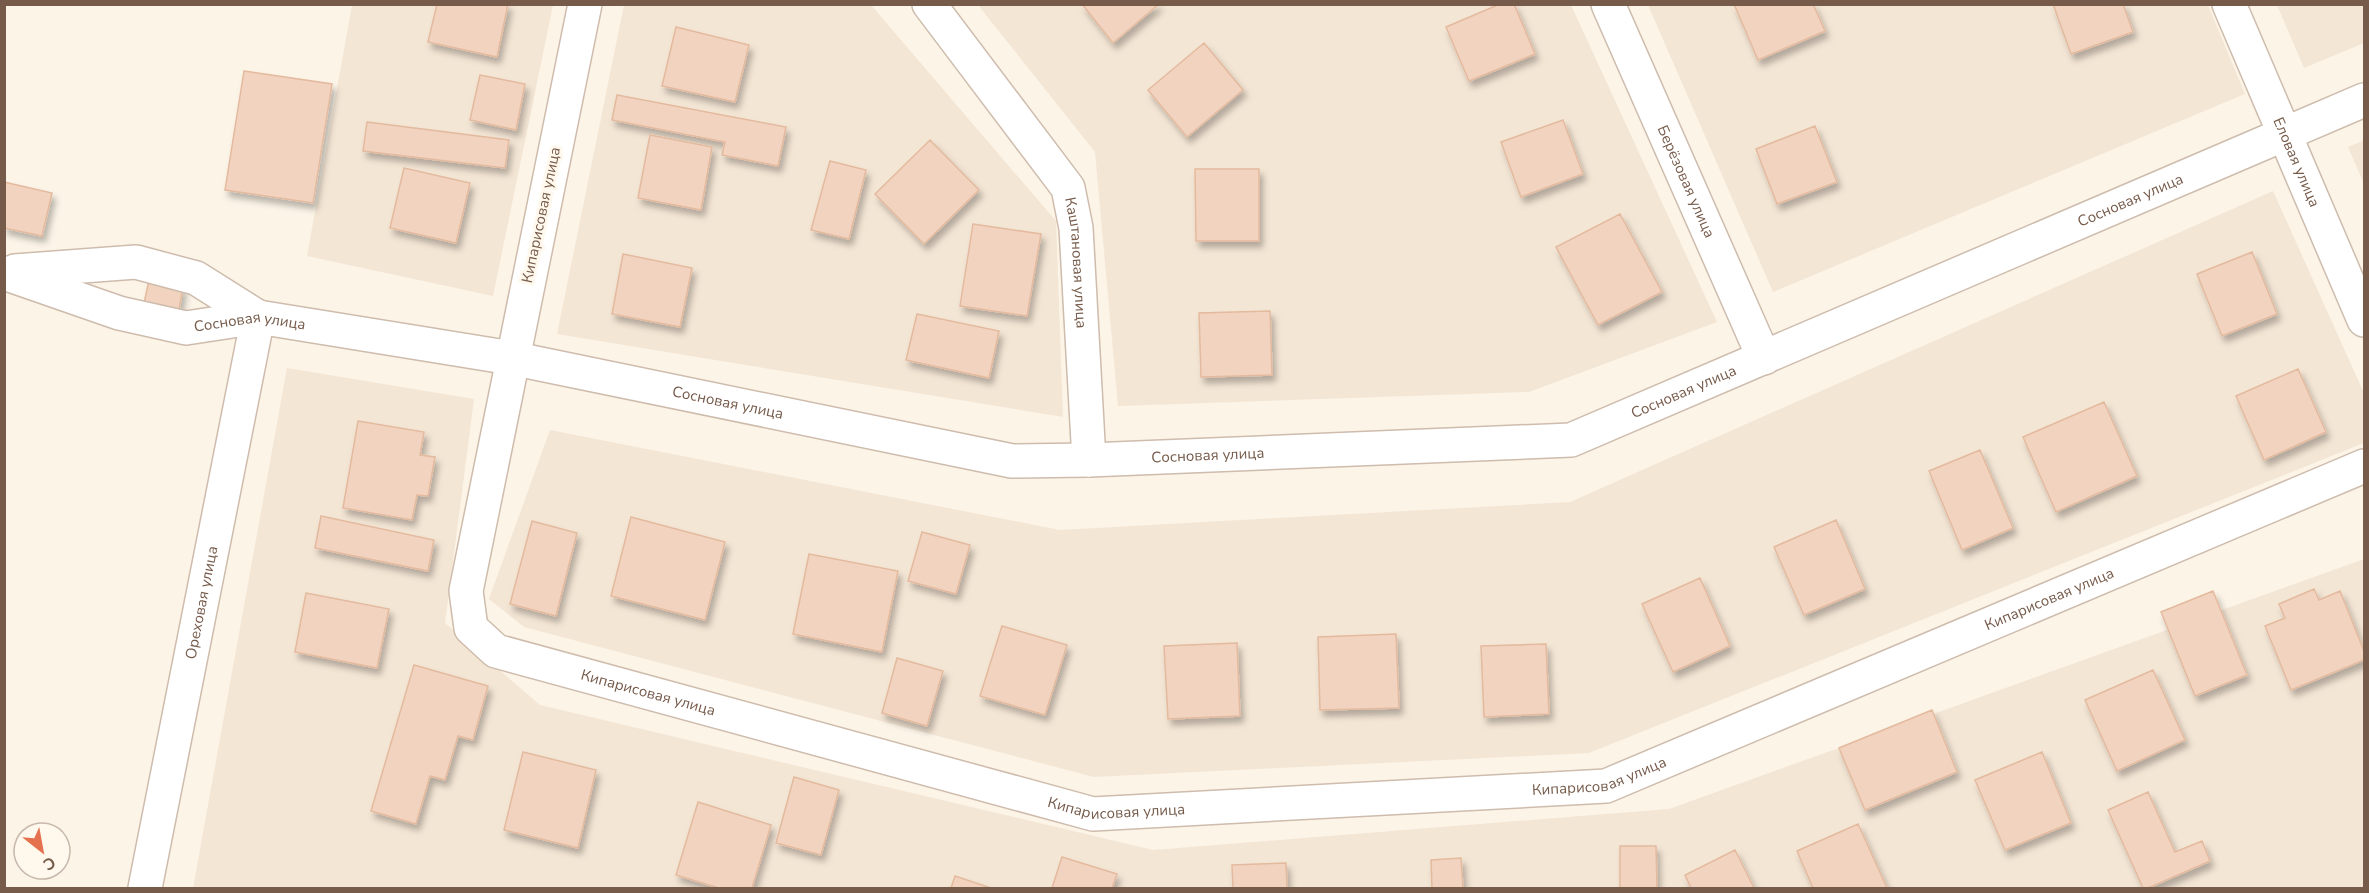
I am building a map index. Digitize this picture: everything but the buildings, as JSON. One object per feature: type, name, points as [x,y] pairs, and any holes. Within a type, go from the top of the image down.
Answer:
[{"type":"street","name":"Кипарисовая улица","points":[[585,4],[511,358],[466,591],[471,628],[496,651],[1093,814],[1606,786],[2364,466]]},
{"type":"street","name":"Каштановая улица","points":[[929,4],[1068,189],[1076,228],[1089,460]]},
{"type":"street","name":"Берёзовая улица","points":[[1608,4],[1764,358]]},
{"type":"street","name":"Еловая улица","points":[[2229,4],[2364,320]]},
{"type":"street","name":"Сосновая улица","points":[[4,272],[119,313],[186,328],[258,316],[511,358],[1012,461],[1089,460],[1571,440],[2364,100]]},
{"type":"street","points":[[4,272],[136,262],[196,278],[258,316]]},
{"type":"street","name":"Ореховая улица","points":[[145,888],[258,316]]},
{"type":"shaded area","points":[[352,5],[553,5],[493,296],[307,256]]},
{"type":"shaded area","points":[[624,5],[871,5],[1056,221],[1063,417],[557,334]]},
{"type":"shaded area","points":[[978,5],[1571,5],[1717,322],[1529,392],[1118,406],[1095,152]]},
{"type":"shaded area","points":[[1648,5],[2208,5],[2245,94],[1773,292]]},
{"type":"shaded area","points":[[2277,5],[2364,5],[2364,43],[2304,68]]},
{"type":"shaded area","points":[[2364,140],[2364,184],[2348,147]]},
{"type":"shaded area","points":[[2273,191],[2364,393],[2364,443],[1589,753],[1094,777],[524,627],[489,599],[550,430],[1060,530],[1570,502]]},
{"type":"shaded area","points":[[287,368],[474,399],[445,623],[540,705],[1153,850],[1669,809],[2364,559],[2364,888],[193,888]]}]
